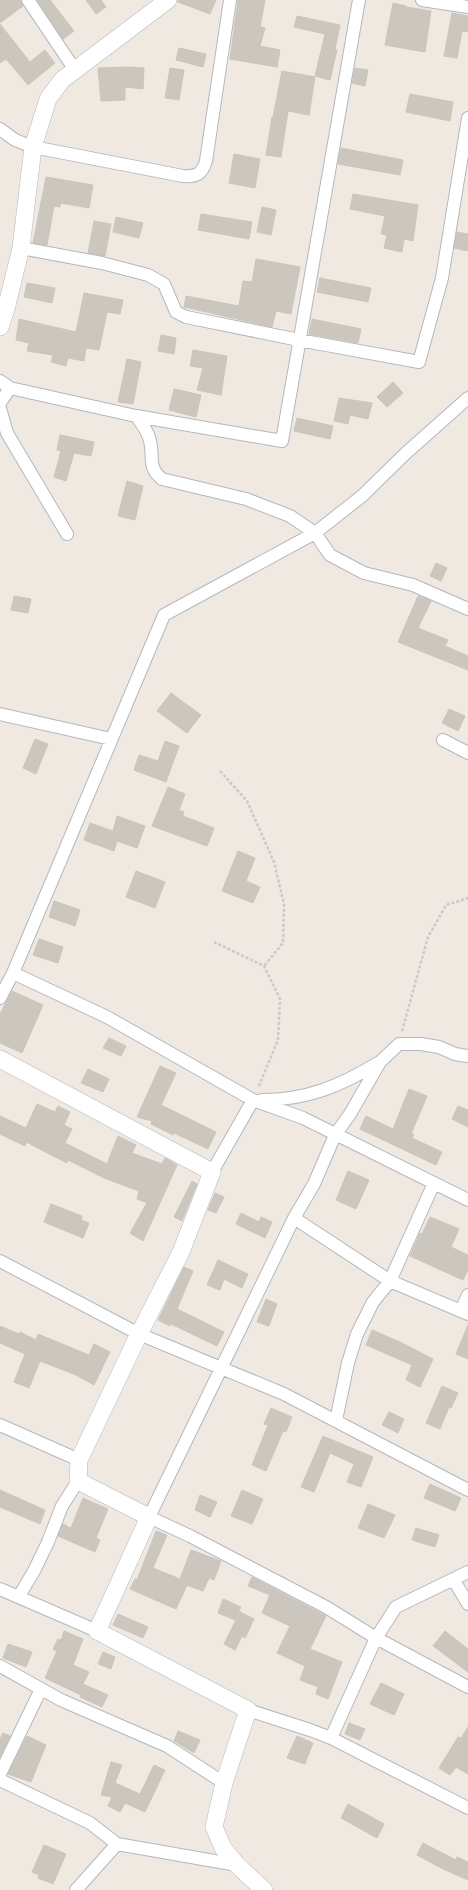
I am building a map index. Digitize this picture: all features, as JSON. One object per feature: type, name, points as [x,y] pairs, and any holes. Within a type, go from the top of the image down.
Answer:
[{"type":"street","points":[[28,0],[75,70]]},
{"type":"street","points":[[0,327],[21,248],[33,147],[48,99],[62,80],[168,0]]},
{"type":"street","points":[[0,129],[15,140],[33,147],[183,176],[192,177],[199,175],[206,161],[230,0]]},
{"type":"street","points":[[0,403],[5,385],[136,416],[282,441],[359,0]]},
{"type":"street","points":[[422,0],[468,7]]},
{"type":"street","points":[[21,248],[102,263],[148,275],[164,284],[176,312],[186,317],[419,362],[442,278],[468,118]]},
{"type":"street","points":[[0,998],[13,973],[164,615],[315,532],[362,496],[406,453],[468,398]]},
{"type":"street","points":[[0,408],[7,433],[67,534]]},
{"type":"street","points":[[136,416],[146,429],[151,441],[151,458],[154,473],[162,479],[246,499],[290,516],[315,532],[330,555],[364,573],[413,585],[468,609]]},
{"type":"street","points":[[0,714],[111,739]]},
{"type":"street","points":[[442,740],[468,753]]},
{"type":"street","points":[[13,973],[107,1017],[253,1100],[303,1118],[468,1200]]},
{"type":"street","points":[[253,1100],[285,1100],[316,1094],[350,1080],[380,1062],[399,1044],[421,1044],[439,1047],[455,1054],[468,1056]]},
{"type":"street","points":[[0,1060],[212,1172]]},
{"type":"street","points":[[97,1631],[149,1516],[222,1369],[294,1218],[314,1184],[335,1135],[350,1114],[380,1062]]},
{"type":"street","points":[[19,1596],[34,1571],[48,1542],[62,1506],[78,1481],[80,1460],[139,1334],[181,1252],[212,1172],[253,1100]]},
{"type":"street","points":[[336,1420],[348,1363],[356,1334],[373,1302],[390,1281],[434,1183]]},
{"type":"street","points":[[294,1218],[390,1281],[465,1313],[468,1295]]},
{"type":"street","points":[[0,1261],[139,1334],[284,1394],[468,1490]]},
{"type":"street","points":[[0,1425],[80,1460]]},
{"type":"street","points":[[78,1481],[190,1536],[326,1607],[376,1638],[468,1687]]},
{"type":"street","points":[[331,1738],[376,1638],[396,1606],[468,1572]]},
{"type":"street","points":[[453,1579],[468,1604]]},
{"type":"street","points":[[0,1589],[97,1631],[248,1710],[331,1738],[468,1808]]},
{"type":"street","points":[[0,1666],[41,1689],[124,1729],[167,1746],[224,1783]]},
{"type":"street","points":[[0,1774],[41,1689]]},
{"type":"street","points":[[248,1710],[224,1783],[214,1827],[223,1848],[237,1865],[264,1890]]},
{"type":"street","points":[[0,1780],[90,1823],[117,1844],[237,1865]]},
{"type":"street","points":[[76,1890],[117,1844]]},
{"type":"path","points":[[220,771],[247,801],[274,862],[284,904],[283,943],[264,966]]},
{"type":"path","points":[[399,1044],[428,937],[446,905],[468,898]]},
{"type":"path","points":[[214,942],[264,966],[280,999],[278,1040],[253,1100]]},
{"type":"building","points":[[0,0],[21,0],[23,6],[0,23]]},
{"type":"building","points":[[37,0],[50,0],[74,31],[63,39]]},
{"type":"building","points":[[86,0],[101,0],[106,7],[96,14]]},
{"type":"building","points":[[178,0],[216,0],[210,14],[178,2]]},
{"type":"building","points":[[238,0],[265,0],[260,27],[265,28],[260,46],[280,50],[277,67],[230,59]]},
{"type":"building","points":[[393,3],[406,7],[431,11],[425,52],[385,45]]},
{"type":"building","points":[[452,13],[468,16],[468,32],[462,31],[457,58],[444,56]]},
{"type":"building","points":[[297,16],[340,25],[335,49],[337,50],[330,80],[315,76],[325,34],[294,27]]},
{"type":"building","points":[[0,24],[30,62],[45,50],[55,63],[28,85],[6,59],[0,63]]},
{"type":"building","points":[[179,48],[206,54],[203,67],[176,60]]},
{"type":"building","points":[[98,68],[144,68],[143,89],[125,87],[125,100],[101,101]]},
{"type":"building","points":[[170,68],[184,70],[179,100],[165,98]]},
{"type":"building","points":[[355,68],[368,70],[365,86],[352,83]]},
{"type":"building","points":[[282,71],[315,77],[309,115],[288,111],[281,157],[266,155],[272,117]]},
{"type":"building","points":[[410,94],[453,102],[450,121],[406,112]]},
{"type":"building","points":[[341,148],[403,160],[400,175],[338,164]]},
{"type":"building","points":[[234,154],[260,159],[255,188],[229,183]]},
{"type":"building","points":[[46,177],[93,185],[89,208],[61,203],[60,207],[54,206],[47,245],[33,243]]},
{"type":"building","points":[[353,194],[418,205],[413,241],[404,239],[402,252],[384,248],[387,235],[381,234],[385,216],[350,209]]},
{"type":"building","points":[[262,207],[276,210],[271,235],[257,232]]},
{"type":"building","points":[[201,214],[252,222],[249,239],[198,230]]},
{"type":"building","points":[[116,217],[143,223],[139,238],[113,232]]},
{"type":"building","points":[[94,221],[111,224],[105,256],[88,253]]},
{"type":"building","points":[[457,232],[468,234],[468,251],[454,248]]},
{"type":"building","points":[[256,259],[300,267],[291,314],[276,311],[272,327],[184,307],[186,296],[239,306],[243,281],[252,282]]},
{"type":"building","points":[[320,278],[371,288],[368,302],[317,292]]},
{"type":"building","points":[[27,283],[55,288],[52,303],[24,297]]},
{"type":"building","points":[[84,293],[123,300],[120,314],[107,312],[99,350],[86,348],[84,361],[68,358],[66,366],[51,362],[53,355],[27,351],[29,343],[16,340],[19,319],[76,332]]},
{"type":"building","points":[[312,319],[361,329],[358,343],[309,334]]},
{"type":"building","points":[[161,335],[176,338],[174,354],[158,351]]},
{"type":"building","points":[[193,350],[227,356],[221,395],[197,390],[203,368],[190,366]]},
{"type":"building","points":[[127,359],[141,362],[133,404],[118,402]]},
{"type":"building","points":[[393,382],[403,393],[387,407],[377,397]]},
{"type":"building","points":[[174,389],[201,395],[196,417],[169,410]]},
{"type":"building","points":[[339,398],[372,403],[368,419],[350,415],[348,424],[334,421]]},
{"type":"building","points":[[297,418],[333,426],[330,439],[294,431]]},
{"type":"building","points":[[60,435],[94,442],[91,456],[74,453],[66,481],[54,477],[61,451],[57,450]]},
{"type":"building","points":[[127,481],[143,486],[135,520],[118,516]]},
{"type":"building","points":[[436,563],[447,568],[441,581],[430,576]]},
{"type":"building","points":[[14,596],[31,599],[28,613],[11,610]]},
{"type":"building","points":[[418,596],[431,601],[418,628],[448,640],[445,646],[468,656],[468,670],[398,642]]},
{"type":"building","points":[[171,693],[201,715],[187,733],[157,711]]},
{"type":"building","points":[[449,709],[465,716],[458,731],[442,723]]},
{"type":"building","points":[[35,739],[48,744],[36,774],[23,768]]},
{"type":"building","points":[[165,741],[179,746],[166,782],[134,770],[139,755],[158,761]]},
{"type":"building","points":[[168,787],[185,794],[179,810],[184,812],[183,816],[214,828],[207,846],[152,826]]},
{"type":"building","points":[[117,816],[145,826],[137,848],[117,841],[114,851],[84,840],[90,823],[113,831]]},
{"type":"building","points":[[238,851],[255,858],[246,881],[260,887],[253,903],[222,891]]},
{"type":"building","points":[[136,871],[165,882],[155,908],[126,897]]},
{"type":"building","points":[[54,901],[80,910],[75,926],[49,917]]},
{"type":"building","points":[[39,939],[63,947],[58,963],[33,955]]},
{"type":"building","points":[[12,991],[43,1005],[22,1053],[0,1043],[0,1014]]},
{"type":"building","points":[[109,1038],[126,1046],[121,1056],[103,1048]]},
{"type":"building","points":[[160,1066],[176,1073],[161,1105],[216,1132],[208,1149],[174,1133],[173,1135],[151,1124],[152,1121],[137,1117]]},
{"type":"building","points":[[88,1069],[109,1079],[103,1092],[81,1083]]},
{"type":"building","points":[[409,1089],[427,1096],[411,1134],[414,1134],[412,1138],[442,1152],[436,1165],[360,1129],[366,1116],[393,1129]]},
{"type":"building","points":[[37,1104],[55,1112],[58,1106],[70,1112],[64,1125],[72,1129],[65,1143],[107,1164],[118,1136],[136,1145],[132,1153],[162,1164],[165,1158],[177,1165],[143,1241],[130,1233],[147,1203],[137,1199],[139,1191],[104,1178],[68,1160],[67,1163],[26,1142],[25,1146],[0,1134],[0,1116],[26,1128]]},
{"type":"building","points":[[458,1106],[468,1110],[468,1127],[452,1119]]},
{"type":"building","points":[[348,1171],[369,1180],[356,1209],[336,1200]]},
{"type":"building","points":[[192,1181],[197,1184],[182,1221],[174,1217]]},
{"type":"building","points":[[215,1193],[224,1197],[216,1213],[208,1210]]},
{"type":"building","points":[[51,1204],[82,1216],[81,1220],[89,1223],[83,1238],[44,1222]]},
{"type":"building","points":[[241,1213],[259,1222],[261,1217],[272,1222],[265,1238],[236,1224]]},
{"type":"building","points":[[430,1217],[459,1229],[451,1247],[468,1255],[468,1270],[463,1280],[410,1256],[420,1233],[422,1234]]},
{"type":"building","points":[[218,1260],[248,1274],[242,1288],[224,1279],[220,1290],[207,1285]]},
{"type":"building","points":[[184,1267],[193,1271],[177,1309],[224,1332],[217,1346],[171,1324],[170,1326],[158,1320]]},
{"type":"building","points":[[266,1299],[277,1304],[269,1326],[257,1322]]},
{"type":"building","points":[[468,1325],[468,1359],[456,1354]]},
{"type":"building","points":[[0,1326],[19,1334],[20,1332],[36,1340],[38,1334],[89,1355],[94,1344],[110,1352],[94,1385],[76,1375],[40,1361],[29,1388],[14,1382],[25,1354],[0,1343]]},
{"type":"building","points":[[372,1330],[433,1359],[420,1387],[406,1380],[412,1365],[366,1345]]},
{"type":"building","points":[[442,1386],[458,1393],[451,1408],[449,1407],[440,1429],[426,1423]]},
{"type":"building","points":[[271,1408],[292,1417],[286,1432],[283,1431],[266,1471],[252,1465],[268,1425],[264,1424]]},
{"type":"building","points":[[389,1412],[404,1419],[398,1433],[382,1425]]},
{"type":"building","points":[[323,1436],[373,1457],[361,1487],[347,1482],[354,1464],[330,1453],[314,1492],[301,1487]]},
{"type":"building","points":[[430,1484],[461,1498],[455,1511],[424,1498]]},
{"type":"building","points":[[0,1490],[45,1510],[40,1524],[0,1507]]},
{"type":"building","points":[[242,1490],[263,1499],[252,1524],[231,1516]]},
{"type":"building","points":[[200,1495],[217,1502],[210,1517],[195,1510]]},
{"type":"building","points":[[83,1498],[108,1509],[96,1538],[100,1540],[95,1552],[58,1536],[63,1524],[71,1528]]},
{"type":"building","points":[[368,1504],[395,1515],[384,1538],[358,1528]]},
{"type":"building","points":[[416,1528],[439,1535],[435,1547],[412,1540]]},
{"type":"building","points":[[156,1531],[167,1535],[153,1568],[180,1579],[191,1550],[221,1561],[214,1580],[209,1578],[203,1591],[187,1585],[176,1609],[130,1589],[135,1579],[137,1580]]},
{"type":"building","points":[[252,1577],[326,1616],[310,1649],[342,1662],[328,1699],[316,1694],[318,1687],[300,1680],[305,1666],[277,1653],[290,1626],[262,1613],[270,1595],[248,1586]]},
{"type":"building","points":[[223,1599],[241,1607],[235,1620],[218,1613]]},
{"type":"building","points":[[240,1612],[254,1619],[245,1638],[242,1636],[235,1650],[224,1644]]},
{"type":"building","points":[[118,1614],[148,1627],[143,1638],[113,1625]]},
{"type":"building","points":[[64,1631],[83,1639],[73,1665],[89,1672],[83,1684],[108,1695],[102,1707],[45,1678],[57,1651],[53,1649],[58,1639],[61,1640]]},
{"type":"building","points":[[445,1631],[468,1649],[468,1672],[433,1646]]},
{"type":"building","points":[[8,1644],[32,1652],[26,1667],[3,1658]]},
{"type":"building","points":[[103,1652],[115,1657],[111,1669],[98,1664]]},
{"type":"building","points":[[381,1683],[404,1694],[394,1715],[370,1704]]},
{"type":"building","points":[[349,1723],[365,1729],[360,1740],[345,1734]]},
{"type":"building","points":[[468,1727],[468,1774],[456,1767],[450,1775],[439,1768],[458,1737],[461,1738]]},
{"type":"building","points":[[178,1731],[200,1740],[194,1753],[174,1741]]},
{"type":"building","points":[[3,1733],[10,1736],[0,1757],[0,1739]]},
{"type":"building","points":[[27,1736],[46,1745],[31,1782],[8,1774]]},
{"type":"building","points":[[297,1736],[313,1743],[305,1764],[287,1758]]},
{"type":"building","points":[[111,1762],[122,1765],[115,1783],[140,1794],[154,1765],[165,1770],[145,1812],[125,1803],[120,1812],[108,1806],[112,1797],[101,1795]]},
{"type":"building","points":[[348,1804],[384,1824],[377,1838],[341,1818]]},
{"type":"building","points":[[423,1843],[456,1860],[457,1857],[468,1862],[468,1880],[417,1855]]},
{"type":"building","points":[[44,1845],[66,1854],[53,1884],[38,1878],[39,1875],[32,1872]]}]
